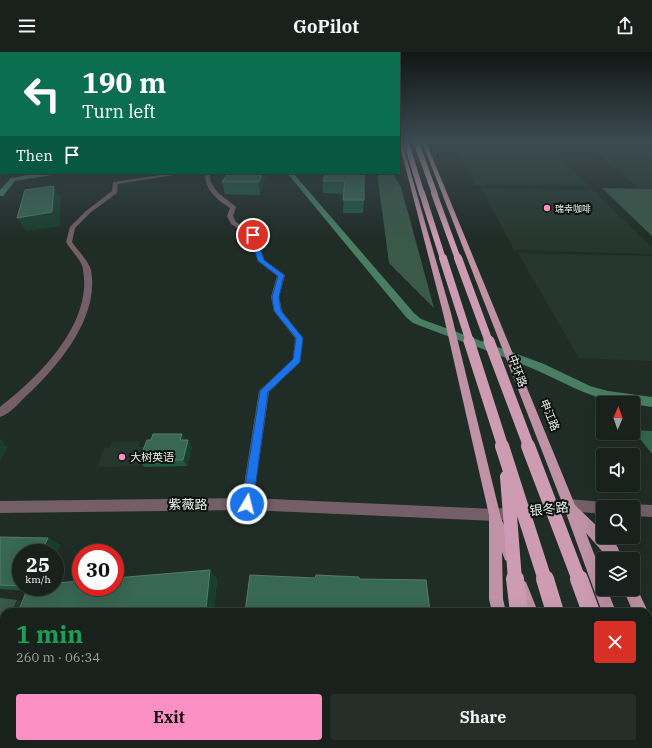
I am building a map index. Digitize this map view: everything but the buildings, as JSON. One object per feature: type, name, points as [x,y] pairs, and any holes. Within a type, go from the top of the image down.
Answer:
[{"type":"highway","points":[[416,174],[554,608]]},
{"type":"highway","name":"中环路","points":[[428,174],[589,608]]},
{"type":"highway","points":[[505,456],[515,582],[519,608]]},
{"type":"main road","points":[[409,174],[447,313],[495,516],[530,608]]},
{"type":"main road","name":"申江路","points":[[437,174],[569,505],[608,608]]},
{"type":"main road","points":[[569,505],[612,552]]},
{"type":"main road","points":[[495,516],[496,599],[498,608]]},
{"type":"main road","points":[[633,596],[638,608]]},
{"type":"street","points":[[0,413],[12,404],[53,363],[79,325],[89,294],[87,268],[68,242],[72,228],[88,212],[115,192],[115,183],[174,174]]},
{"type":"street","points":[[207,174],[207,179],[212,191],[223,201],[233,207],[230,216],[232,223],[253,235],[261,261],[281,275],[275,297],[278,311],[300,338],[297,360],[264,391],[247,504]]},
{"type":"street","name":"紫薇路","points":[[0,507],[247,504],[495,516]]},
{"type":"street","name":"银冬路","points":[[495,516],[569,505],[596,507]]},
{"type":"street","points":[[640,510],[652,511]]},
{"type":"shaded area","points":[[377,174],[394,174],[401,187],[434,308],[389,263]]},
{"type":"shaded area","points":[[469,174],[577,174],[589,186],[475,185]]},
{"type":"shaded area","points":[[622,174],[652,174],[652,188],[639,188]]},
{"type":"shaded area","points":[[602,188],[652,189],[652,236]]},
{"type":"shaded area","points":[[482,189],[593,190],[652,247],[652,254],[514,250]]},
{"type":"shaded area","points":[[518,253],[652,256],[652,361],[579,358]]},
{"type":"shaded area","name":"大树英语","points":[[140,441],[139,447],[146,447],[139,466],[97,467],[105,447],[109,448],[112,442]]},
{"type":"shaded area","points":[[0,598],[29,601],[25,608],[0,608]]},
{"type":"shaded area","points":[[0,598],[17,600],[13,608],[0,608]]},
{"type":"green space","points":[[640,430],[652,431],[652,454],[640,439]]},
{"type":"waterway","points":[[0,194],[13,179],[42,174]]},
{"type":"waterway","points":[[291,174],[410,315],[417,321],[540,367],[586,389],[608,396],[652,402]]},
{"type":"place","name":"瑞幸咖啡","points":[[547,208]]},
{"type":"place","name":"大树英语","points":[[122,457]]},
{"type":"route","points":[[247,504],[264,391],[297,360],[300,338],[278,311],[275,297],[281,275],[261,261],[253,235]]}]
